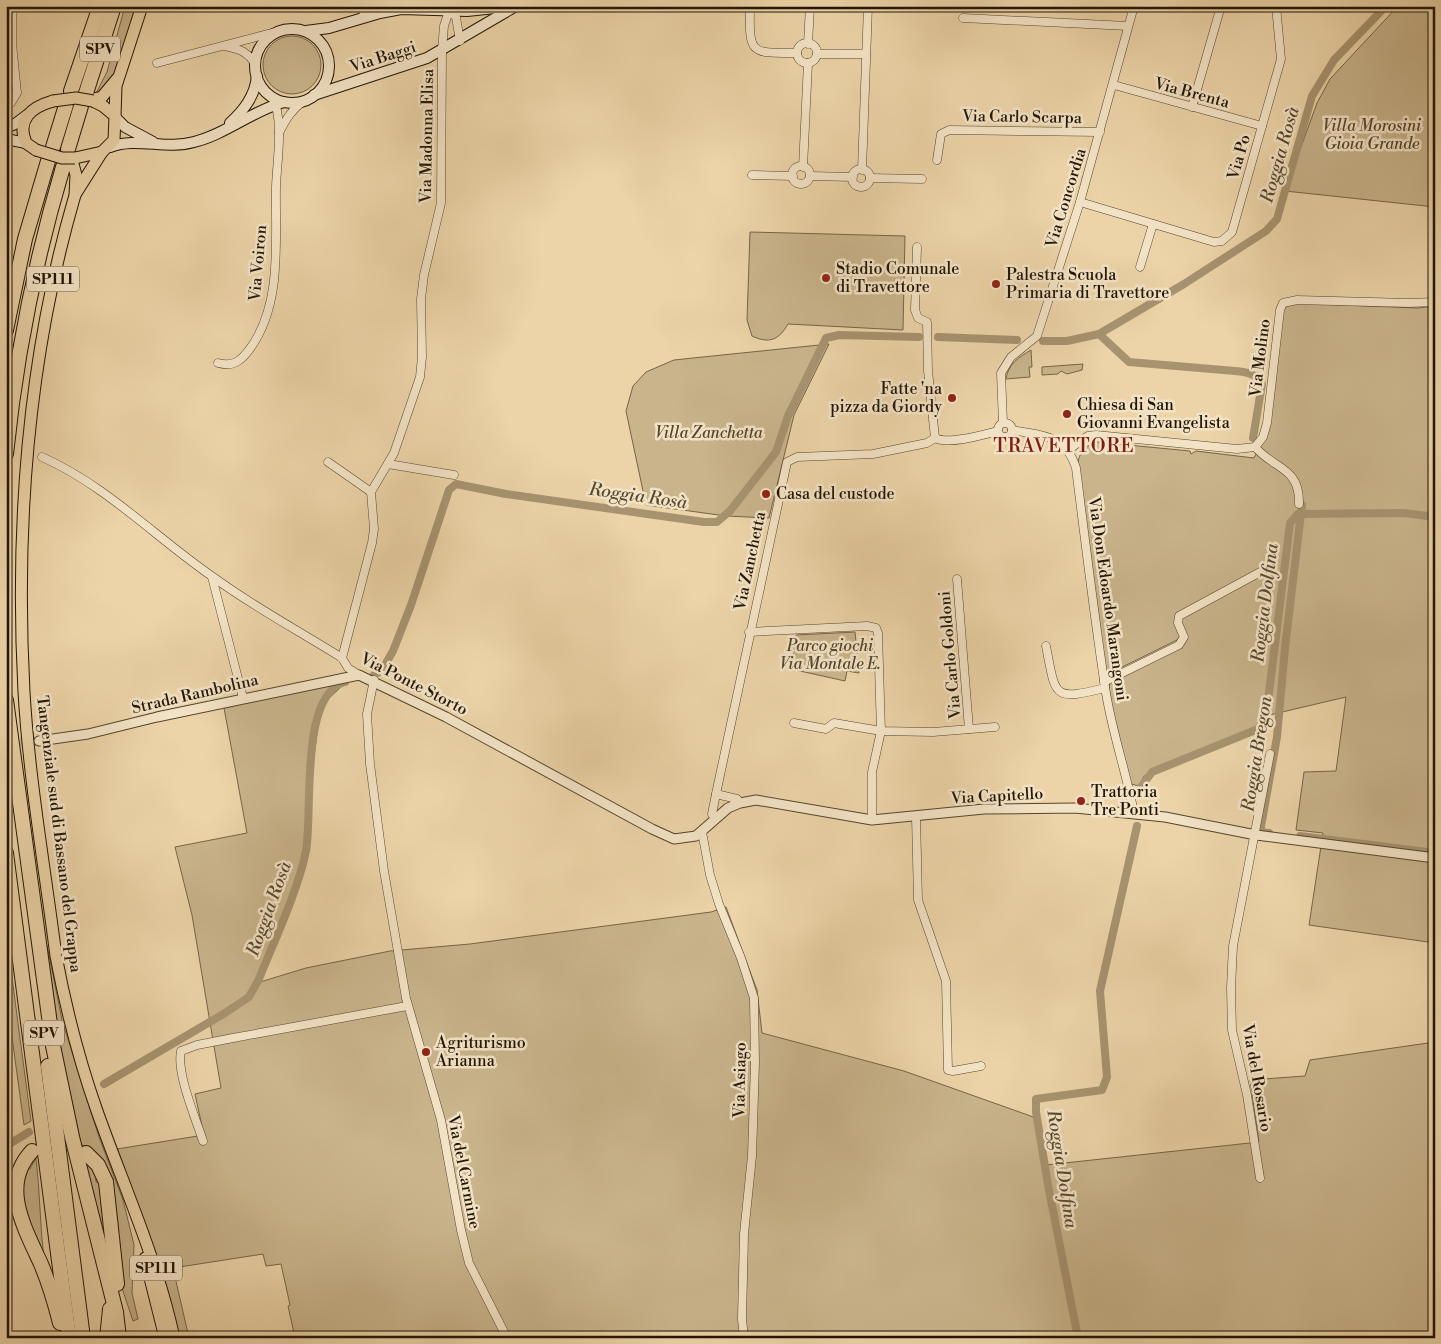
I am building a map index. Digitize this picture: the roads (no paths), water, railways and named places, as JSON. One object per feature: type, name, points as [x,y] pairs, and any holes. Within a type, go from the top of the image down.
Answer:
[{"type":"highway","name":"SPV","points":[[71,91],[100,6]]},
{"type":"highway","name":"SPV","points":[[6,330],[25,239],[89,100],[114,6]]},
{"type":"highway","name":"SPV","points":[[6,454],[26,316],[63,158],[60,103]]},
{"type":"highway","points":[[6,700],[53,1046],[72,1137],[116,1312],[119,1338]]},
{"type":"highway","name":"SPV","points":[[6,728],[83,1338]]},
{"type":"highway","name":"SPV","points":[[6,854],[69,1338]]},
{"type":"highway","points":[[32,1152],[15,1170],[11,1184],[10,1199],[17,1220],[46,1276],[63,1338]]},
{"type":"highway","points":[[86,1152],[101,1170],[107,1186],[118,1292],[116,1312]]},
{"type":"highway","points":[[107,1338],[111,1293]]},
{"type":"main road","name":"Tangenziale sud di Bassano del Grappa","points":[[75,195],[116,133],[116,86],[142,6]]},
{"type":"main road","name":"Via Baggi","points":[[218,133],[240,114],[249,102],[256,89],[256,71],[262,45],[279,31],[296,29],[305,31],[329,28],[401,9],[449,11],[515,6]]},
{"type":"main road","name":"Via Baggi","points":[[106,149],[131,142],[173,145],[193,143],[218,133],[278,101],[309,98],[427,58],[515,6]]},
{"type":"main road","name":"Via Baggi","points":[[305,31],[321,43],[328,61],[326,80],[309,98]]},
{"type":"main road","points":[[256,71],[260,84],[278,101]]},
{"type":"main road","name":"Tangenziale sud di Bassano del Grappa","points":[[89,100],[102,97],[113,86],[120,73]]},
{"type":"main road","points":[[6,128],[15,124],[35,107],[76,98],[89,100],[103,106],[115,117]]},
{"type":"main road","points":[[27,115],[22,130],[31,146]]},
{"type":"main road","name":"Via Baggi","points":[[115,117],[125,127],[156,144]]},
{"type":"main road","points":[[6,139],[63,158],[106,149]]},
{"type":"main road","name":"Tangenziale sud di Bassano del Grappa","points":[[63,158],[76,175],[75,195],[46,314],[30,414],[22,517],[21,613],[24,693],[62,992],[85,1075],[154,1261],[174,1338]]},
{"type":"main road","name":"Tangenziale sud di Bassano del Grappa","points":[[130,1200],[165,1338]]},
{"type":"street","points":[[6,106],[11,104],[17,93],[12,37],[12,14],[15,6]]},
{"type":"street","points":[[363,6],[364,18]]},
{"type":"street","points":[[750,6],[750,40],[753,47],[762,53],[797,53]]},
{"type":"street","points":[[808,44],[810,6]]},
{"type":"street","points":[[862,170],[868,6]]},
{"type":"street","name":"Via Concordia","points":[[1003,423],[1001,373],[1011,357],[1037,336],[1080,202],[1114,85],[1134,6]]},
{"type":"street","points":[[1192,107],[1221,6]]},
{"type":"street","name":"Via Po","points":[[1080,202],[1214,242],[1222,241],[1229,236],[1232,232],[1282,59],[1276,6]]},
{"type":"street","points":[[449,11],[456,17],[460,40]]},
{"type":"street","name":"Via Madonna Elisa","points":[[371,492],[388,464],[420,377],[423,283],[441,203],[442,50],[444,26],[449,11]]},
{"type":"street","points":[[963,18],[1128,26]]},
{"type":"street","name":"Via Baggi","points":[[157,63],[279,31]]},
{"type":"street","points":[[808,44],[814,46],[817,54],[813,61],[808,63],[799,59],[797,53],[801,46],[808,44]]},
{"type":"street","points":[[223,46],[240,50],[250,56],[256,71]]},
{"type":"street","points":[[817,54],[866,54]]},
{"type":"street","points":[[803,167],[808,63]]},
{"type":"street","name":"Via Brenta","points":[[1114,85],[1262,126]]},
{"type":"street","name":"Via Voiron","points":[[278,135],[286,117],[294,108],[309,98]]},
{"type":"street","name":"Via Voiron","points":[[218,363],[228,366],[241,361],[261,330],[268,310],[276,252],[278,101]]},
{"type":"street","points":[[259,111],[267,112],[278,120]]},
{"type":"street","name":"Via Carlo Scarpa","points":[[937,160],[940,134],[949,130],[1100,132]]},
{"type":"street","points":[[792,176],[796,168],[803,167],[809,171],[810,176]]},
{"type":"street","points":[[862,170],[867,172],[870,178],[869,183],[862,187],[854,184],[853,177],[856,171],[862,170]]},
{"type":"street","points":[[752,175],[792,176]]},
{"type":"street","points":[[792,176],[796,182],[802,184],[810,176],[853,177]]},
{"type":"street","points":[[870,178],[922,179]]},
{"type":"street","points":[[1140,267],[1153,224]]},
{"type":"street","points":[[917,247],[915,310],[918,318],[926,322],[928,371],[935,438]]},
{"type":"street","name":"Via Molino","points":[[1255,447],[1263,437],[1267,423],[1280,310],[1284,303],[1297,300],[1416,304],[1435,302]]},
{"type":"street","points":[[1003,423],[1009,424],[1012,430],[1006,437],[1000,436],[998,432],[999,426],[1003,423]]},
{"type":"street","points":[[1012,430],[1048,435],[1068,450],[1088,436],[1096,435],[1237,449],[1255,447],[1295,478],[1300,493],[1300,504]]},
{"type":"street","name":"Via Zanchetta","points":[[715,818],[712,814],[786,462],[797,457],[873,454],[927,443],[935,438],[942,440],[981,436],[998,432]]},
{"type":"street","name":"Via Don Edoardo Marangoni","points":[[1068,450],[1076,468],[1090,587],[1100,638],[1105,685],[1134,813]]},
{"type":"street","name":"Via Ponte Storto","points":[[42,457],[67,468],[96,486],[146,523],[212,577],[342,658],[348,668],[359,675],[374,680],[661,834],[674,839],[688,838],[702,832]]},
{"type":"street","points":[[328,462],[371,492],[374,529],[342,658]]},
{"type":"street","points":[[388,464],[454,475]]},
{"type":"street","points":[[1046,646],[1055,689],[1064,695],[1076,695],[1105,685],[1178,644],[1184,637],[1178,623],[1179,616],[1264,570]]},
{"type":"street","points":[[212,577],[243,698]]},
{"type":"street","name":"Via Carlo Goldoni","points":[[957,579],[969,729]]},
{"type":"street","points":[[749,632],[867,626],[876,628],[878,633],[881,731],[872,772],[872,820]]},
{"type":"street","name":"Strada Rambolina","points":[[39,741],[88,734],[243,698],[359,675]]},
{"type":"street","name":"Via del Carmine","points":[[374,680],[367,714],[370,764],[384,870],[408,1006],[442,1120],[461,1230],[469,1263],[507,1338]]},
{"type":"street","name":"Via Carlo Goldoni","points":[[794,723],[826,729],[834,723],[881,731],[933,732],[995,727]]},
{"type":"street","points":[[1256,835],[1270,754]]},
{"type":"street","name":"Via Capitello","points":[[716,794],[737,799],[740,802],[764,801],[872,820],[984,809],[1030,808],[1134,813],[1165,817],[1256,835],[1435,858]]},
{"type":"street","points":[[702,832],[715,818],[740,802]]},
{"type":"street","points":[[916,817],[918,900],[946,981],[948,1070],[981,1066]]},
{"type":"street","name":"Via Asiago","points":[[702,832],[710,875],[719,904],[741,958],[754,998],[755,1062],[752,1156],[744,1234],[742,1319],[744,1338]]},
{"type":"street","name":"Via del Rosario","points":[[1256,835],[1233,946],[1231,988],[1232,1030],[1246,1095],[1260,1178]]},
{"type":"street","points":[[203,1141],[188,1098],[180,1060],[181,1051],[233,1038],[408,1006]]},
{"type":"waterway","name":"Roggia Rosà","points":[[1043,341],[1067,341],[1099,334],[1184,284],[1266,231],[1277,219],[1312,96],[1334,60],[1386,6]]},
{"type":"waterway","name":"Roggia Bregon","points":[[1099,334],[1129,362],[1239,371],[1254,375],[1262,384],[1253,438]]},
{"type":"waterway","name":"Roggia Rosà","points":[[374,675],[382,670],[393,651],[411,605],[449,490],[456,484],[506,494],[704,522],[717,522],[730,511],[776,452],[788,416],[826,338],[839,335],[919,337]]},
{"type":"waterway","name":"Roggia Rosà","points":[[938,337],[1017,340]]},
{"type":"waterway","name":"Roggia Bregon","points":[[1269,833],[1260,832],[1277,737],[1285,648],[1302,505]]},
{"type":"waterway","name":"Roggia Dolfina","points":[[1141,787],[1152,772],[1258,729],[1266,717],[1290,523],[1298,514],[1404,513],[1435,517]]},
{"type":"waterway","name":"Roggia Rosà","points":[[104,1084],[249,997],[259,979],[292,899],[306,851],[311,757],[314,731],[320,708],[330,691],[345,682]]},
{"type":"waterway","name":"Roggia Dolfina","points":[[1078,1338],[1048,1185],[1036,1112],[1036,1099],[1102,1090],[1107,1077],[1100,991],[1137,826]]},
{"type":"waterway","name":"Roggia Bregon","points":[[1300,836],[1435,853]]},
{"type":"waterway","name":"Roggia Rosà","points":[[6,1146],[29,1132]]},
{"type":"tunnel","points":[[7,742],[39,741]]},
{"type":"place","name":"Stadio Comunale di Travettore","points":[[826,278]]},
{"type":"place","name":"Palestra Scuola Primaria di Travettore","points":[[996,284]]},
{"type":"place","name":"Fatte 'na pizza da Giordy","points":[[952,398]]},
{"type":"place","name":"Chiesa di San Giovanni Evangelista","points":[[1067,414]]},
{"type":"place","name":"Casa del custode","points":[[766,494]]},
{"type":"place","name":"Trattoria Tre Ponti","points":[[1081,801]]},
{"type":"place","name":"Agriturismo Arianna","points":[[426,1052]]},
{"type":"district","name":"TRAVETTORE","points":[[1064,446]]},
{"type":"park label","name":"Villa Morosini Gioia Grande","points":[[1372,135]]},
{"type":"park label","name":"Villa Zanchetta","points":[[709,433]]},
{"type":"park label","name":"Parco giochi Via Montale E.","points":[[830,655]]}]
